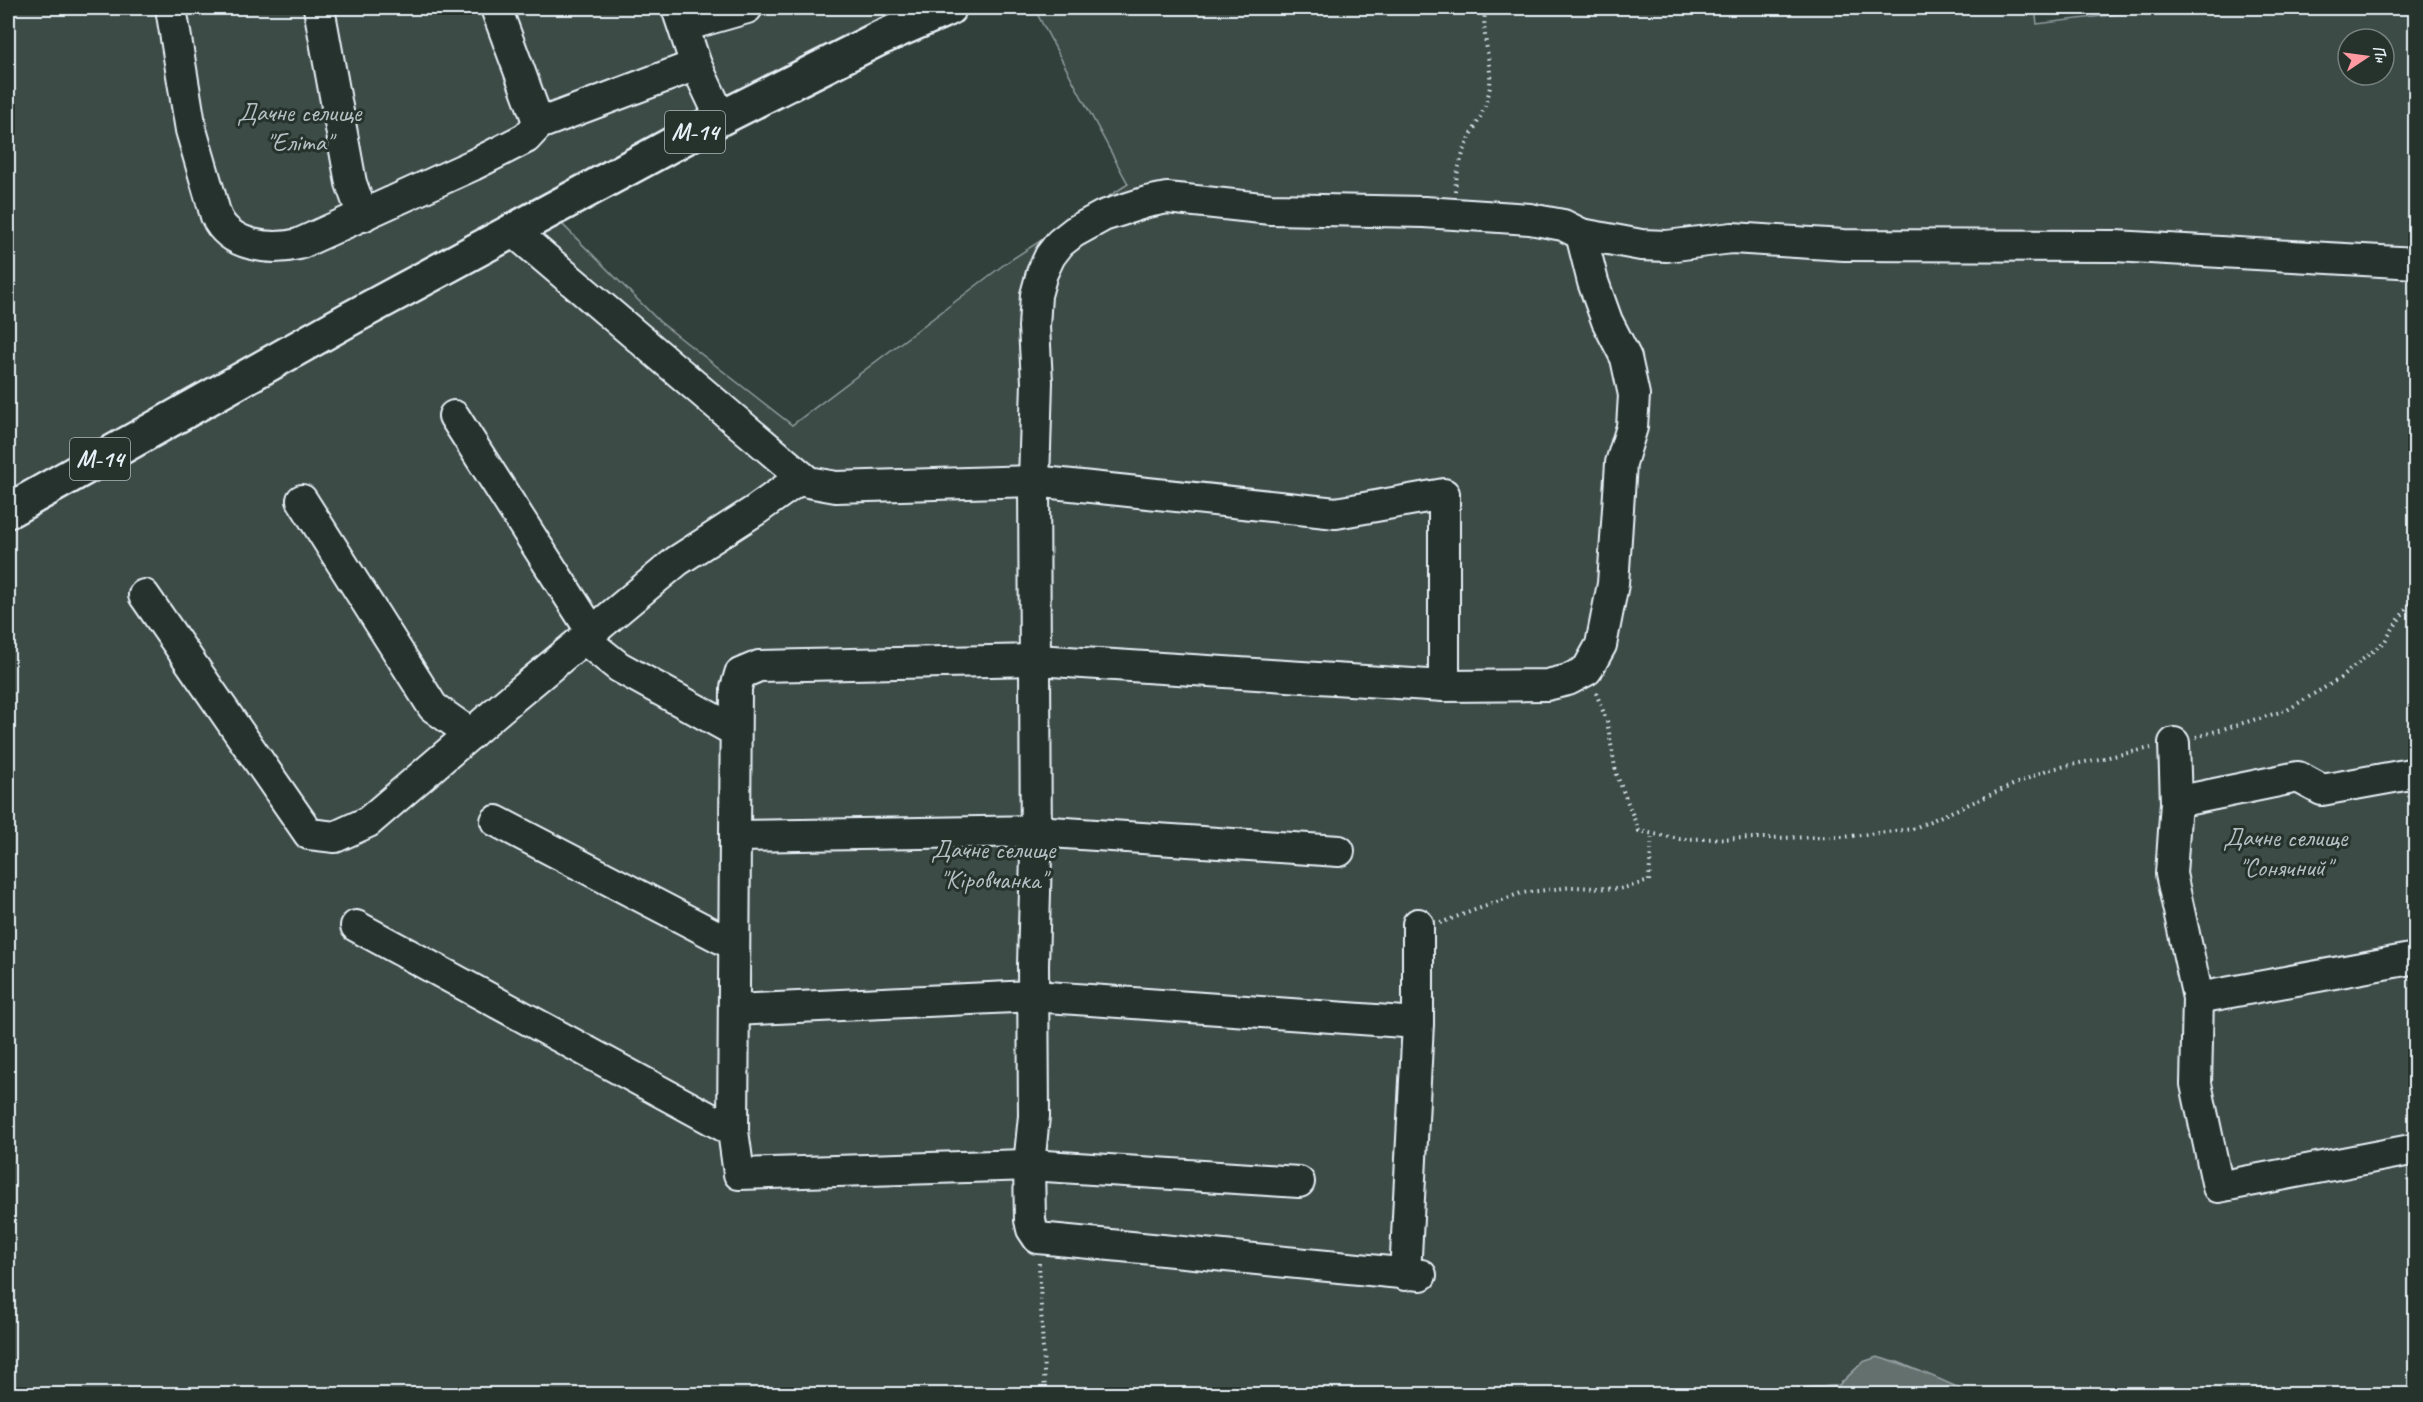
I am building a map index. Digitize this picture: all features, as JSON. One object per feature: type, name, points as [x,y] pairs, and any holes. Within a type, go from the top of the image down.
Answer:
[{"type":"highway","name":"М-14","points":[[8,511],[512,230],[721,118],[880,38],[949,8]]},
{"type":"lane","points":[[171,8],[191,130],[211,202],[221,228],[227,234],[243,241],[269,247],[299,244],[516,144],[526,138],[538,124],[696,65]]},
{"type":"lane","points":[[319,8],[351,183],[363,216]]},
{"type":"lane","points":[[496,8],[538,124]]},
{"type":"lane","points":[[721,118],[696,65],[680,17],[747,8]]},
{"type":"lane","points":[[1418,928],[1413,1275],[1038,1238],[1032,1229],[1030,1220],[1029,1165],[1034,1116],[1036,660],[1034,481],[1037,382],[1034,327],[1036,296],[1042,273],[1050,256],[1060,243],[1074,232],[1103,216],[1167,198],[1271,209],[1456,214],[1540,220],[1563,225],[1581,234],[1641,245],[1667,246],[1732,238],[1844,245],[2115,246],[2415,264]]},
{"type":"lane","points":[[512,230],[808,482],[836,487],[1034,481],[1336,513],[1444,494],[1444,686]]},
{"type":"lane","points":[[1299,1182],[1029,1165],[739,1174],[733,1131],[735,731],[736,688],[740,674],[759,666],[1036,660],[1444,686],[1547,685],[1568,680],[1587,670],[1601,645],[1612,584],[1621,463],[1630,438],[1634,411],[1634,395],[1626,358],[1607,321],[1593,282],[1581,234]]},
{"type":"lane","points":[[454,416],[588,635],[619,667],[735,731]]},
{"type":"lane","points":[[144,595],[309,834],[335,837],[368,822],[677,561],[802,477]]},
{"type":"lane","points":[[302,500],[433,707],[471,734]]},
{"type":"lane","points":[[2174,743],[2176,802],[2171,874],[2198,998],[2196,1084],[2218,1187],[2415,1149]]},
{"type":"lane","points":[[2176,802],[2298,777],[2322,790],[2415,773]]},
{"type":"lane","points":[[496,821],[734,945]]},
{"type":"lane","points":[[735,836],[1035,831],[1339,851]]},
{"type":"lane","points":[[356,926],[733,1131]]},
{"type":"lane","points":[[2198,998],[2415,958]]},
{"type":"lane","points":[[734,1011],[1033,996],[1418,1023]]},
{"type":"path","points":[[1456,214],[1457,172],[1465,149],[1478,126],[1490,87],[1484,19],[1486,8]]},
{"type":"path","points":[[1587,670],[1607,721],[1616,773],[1639,831],[1680,839],[1843,837],[1912,829],[2047,770],[2174,743],[2287,710],[2339,679],[2385,641],[2415,593]]},
{"type":"path","points":[[1418,928],[1521,893],[1572,887],[1620,889],[1649,881],[1652,834]]},
{"type":"path","points":[[1038,1238],[1045,1395]]},
{"type":"shaded area","points":[[973,8],[1034,8],[1129,184],[1006,263],[792,425],[660,322],[557,219],[934,24]]},
{"type":"shaded area","points":[[2035,8],[2168,8],[2037,24]]},
{"type":"shaded area","points":[[1877,1357],[1937,1378],[1966,1394],[1785,1394],[1798,1388],[1838,1386],[1863,1362]]},
{"type":"green space","name":"Дачне селище \"Еліта\"","points":[[8,8],[921,8],[8,498]]},
{"type":"green space","points":[[1034,8],[2035,8],[2037,24],[2168,8],[2415,8],[2415,1394],[1966,1394],[1957,1387],[1898,1362],[1863,1362],[1838,1386],[1798,1388],[1785,1394],[8,1394],[8,521],[557,219],[660,322],[792,425],[1006,263],[1128,184]]},
{"type":"park label","name":"Дачне селище \"Сонячний\"","points":[[2285,852]]},
{"type":"park label","name":"Дачне селище \"Кіровчанка\"","points":[[993,864]]}]
